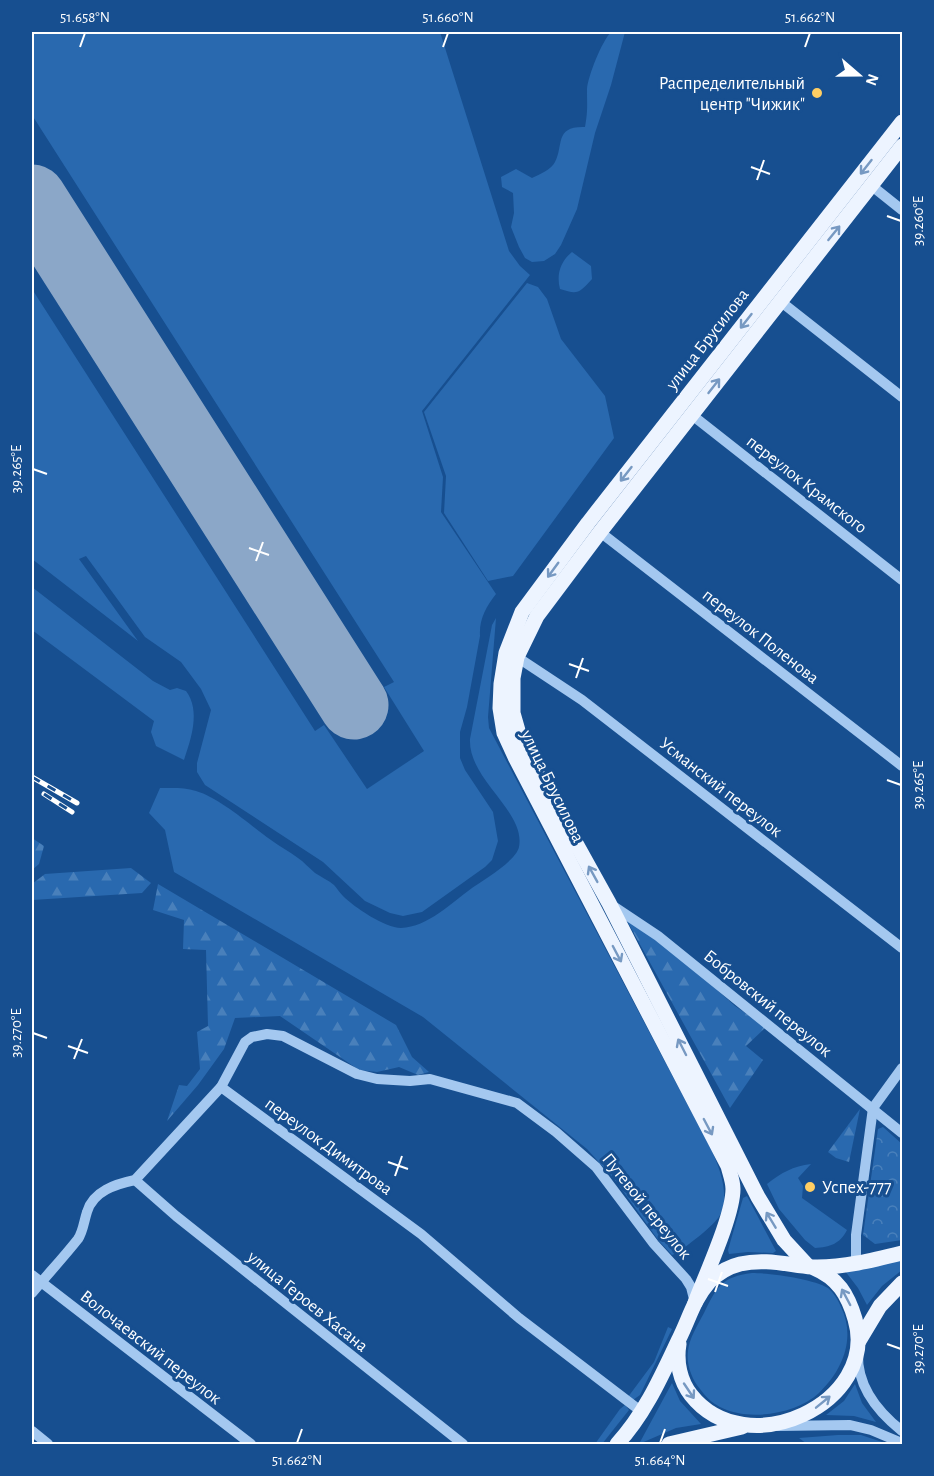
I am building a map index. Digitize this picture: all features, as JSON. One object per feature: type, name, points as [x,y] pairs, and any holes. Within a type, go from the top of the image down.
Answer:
[{"type":"main road","name":"улица Брусилова","points":[[694,1303],[732,1198],[733,1188],[728,1166],[504,733],[500,708],[506,653],[522,612],[588,523],[903,122]]},
{"type":"main road","name":"улица Брусилова","points":[[809,1266],[784,1240],[763,1205],[609,903],[523,748],[513,713],[513,678],[517,657],[537,616],[600,532],[903,146]]},
{"type":"main road","points":[[618,1444],[642,1412],[681,1336],[694,1303],[716,1276],[740,1264],[778,1262],[809,1266],[856,1262],[903,1253]]},
{"type":"main road","points":[[809,1266],[830,1276],[846,1293],[856,1322],[859,1344]]},
{"type":"main road","points":[[669,1444],[796,1418],[824,1402],[845,1378],[859,1344],[880,1306],[903,1283]]},
{"type":"main road","points":[[681,1336],[678,1347],[679,1365],[683,1382],[689,1392],[714,1416],[729,1423],[757,1425]]},
{"type":"street","points":[[872,186],[903,210]]},
{"type":"street","points":[[780,301],[903,397]]},
{"type":"street","name":"переулок Крамского","points":[[692,415],[903,580]]},
{"type":"street","name":"переулок Поленова","points":[[600,532],[903,766]]},
{"type":"street","name":"Усманский переулок","points":[[517,657],[582,700],[903,948]]},
{"type":"street","name":"Бобровский переулок","points":[[609,903],[658,936],[903,1133]]},
{"type":"street","name":"Путевой переулок","points":[[221,1087],[245,1042],[252,1036],[267,1034],[283,1036],[357,1074],[377,1079],[430,1079],[517,1103],[550,1127],[596,1167],[654,1244],[686,1279],[691,1287],[694,1303]]},
{"type":"street","points":[[856,1262],[856,1235],[873,1108],[903,1068]]},
{"type":"street","points":[[32,1293],[36,1279],[80,1236],[88,1209],[102,1192],[118,1184],[135,1180],[221,1087]]},
{"type":"street","name":"переулок Димитрова","points":[[221,1087],[420,1234],[519,1318],[642,1412]]},
{"type":"street","name":"улица Героев Хасана","points":[[135,1180],[176,1216],[463,1444]]},
{"type":"street","name":"Волочаевский переулок","points":[[36,1279],[251,1444]]},
{"type":"street","points":[[859,1344],[859,1368],[865,1388],[876,1408],[903,1431]]},
{"type":"street","points":[[757,1425],[850,1425],[871,1430],[903,1443]]},
{"type":"street","points":[[32,1431],[48,1444]]},
{"type":"green space","points":[[32,32],[440,32],[509,251],[530,275],[422,411],[443,477],[441,512],[496,594],[482,619],[467,707],[460,732],[460,758],[465,770],[493,812],[498,841],[492,860],[485,867],[422,912],[403,916],[390,913],[365,901],[323,862],[205,785],[197,772],[197,763],[211,710],[201,689],[181,662],[145,637],[86,556],[79,559],[138,641],[32,559],[32,289],[315,731],[324,725],[367,789],[424,751],[384,687],[394,682],[32,115]]},
{"type":"green space","points":[[611,32],[625,32],[595,133],[577,209],[555,254],[544,261],[532,262],[525,258],[511,227],[514,213],[513,193],[502,187],[501,177],[516,169],[532,178],[545,172],[558,156],[564,133],[585,127],[590,76],[607,36]]},
{"type":"green space","points":[[572,252],[591,266],[592,279],[578,292],[560,289],[559,283],[560,268]]},
{"type":"green space","points":[[527,283],[538,287],[547,299],[561,339],[605,396],[614,438],[513,576],[488,581],[444,513],[446,476],[424,412]]},
{"type":"green space","points":[[32,587],[153,681],[170,690],[177,688],[186,691],[191,699],[194,716],[192,734],[184,760],[156,746],[151,732],[154,721],[32,630]]},
{"type":"green space","points":[[496,618],[489,728],[712,1151],[721,1174],[724,1200],[720,1215],[700,1235],[672,1255],[659,1241],[615,1180],[587,1149],[423,1017],[174,872],[165,830],[149,813],[160,788],[182,788],[196,791],[235,813],[315,873],[332,883],[354,906],[379,921],[401,928],[411,927],[430,919],[506,864],[519,847],[519,834],[514,821],[478,768],[472,754],[470,739],[492,625]]},
{"type":"green space","points":[[32,838],[44,846],[39,864],[32,870]]},
{"type":"green space","points":[[131,868],[151,883],[142,893],[32,900],[32,884],[45,874]]},
{"type":"green space","points":[[158,884],[396,1025],[412,1057],[429,1072],[418,1075],[399,1067],[377,1072],[359,1070],[280,1016],[235,1018],[224,1049],[198,1085],[167,1121],[179,1085],[187,1086],[200,1069],[197,1032],[208,1026],[206,950],[183,949],[184,920],[153,910]]},
{"type":"green space","points":[[632,914],[735,1006],[766,1027],[746,1046],[763,1060],[730,1108],[626,919]]},
{"type":"green space","points":[[860,1109],[849,1162],[836,1158],[828,1152]]},
{"type":"green space","points":[[883,1127],[902,1144],[902,1240],[875,1244],[863,1235],[878,1129]]},
{"type":"green space","points":[[811,1164],[798,1178],[803,1186],[802,1198],[847,1230],[841,1239],[825,1247],[815,1248],[805,1240],[779,1209],[767,1184],[798,1166]]},
{"type":"green space","points":[[747,1196],[776,1251],[773,1253],[729,1254],[728,1250],[743,1198]]},
{"type":"green space","points":[[902,1258],[902,1270],[882,1286],[867,1305],[845,1271]]},
{"type":"green space","points":[[752,1273],[803,1279],[828,1288],[840,1304],[847,1330],[845,1353],[835,1374],[819,1393],[798,1406],[772,1414],[744,1414],[732,1412],[717,1405],[706,1397],[697,1385],[690,1372],[688,1361],[692,1337],[717,1290],[727,1280]]},
{"type":"green space","points":[[668,1327],[672,1329],[640,1395],[633,1400],[628,1397],[654,1362]]},
{"type":"green space","points":[[672,1383],[680,1401],[701,1424],[676,1428],[639,1444]]},
{"type":"green space","points":[[855,1384],[862,1403],[876,1422],[854,1416],[826,1415],[844,1401]]},
{"type":"green space","points":[[625,1405],[629,1410],[602,1444],[595,1444],[620,1409]]},
{"type":"green space","points":[[861,1435],[888,1444],[807,1444],[799,1438]]},
{"type":"runway","points":[[32,199],[354,705]]},
{"type":"railway","points":[[32,777],[77,803]]},
{"type":"railway","points":[[44,794],[72,812]]},
{"type":"place","name":"Распределительный центр \"Чижик\"","points":[[817,93]]},
{"type":"place","name":"Успех-777","points":[[810,1187]]}]
